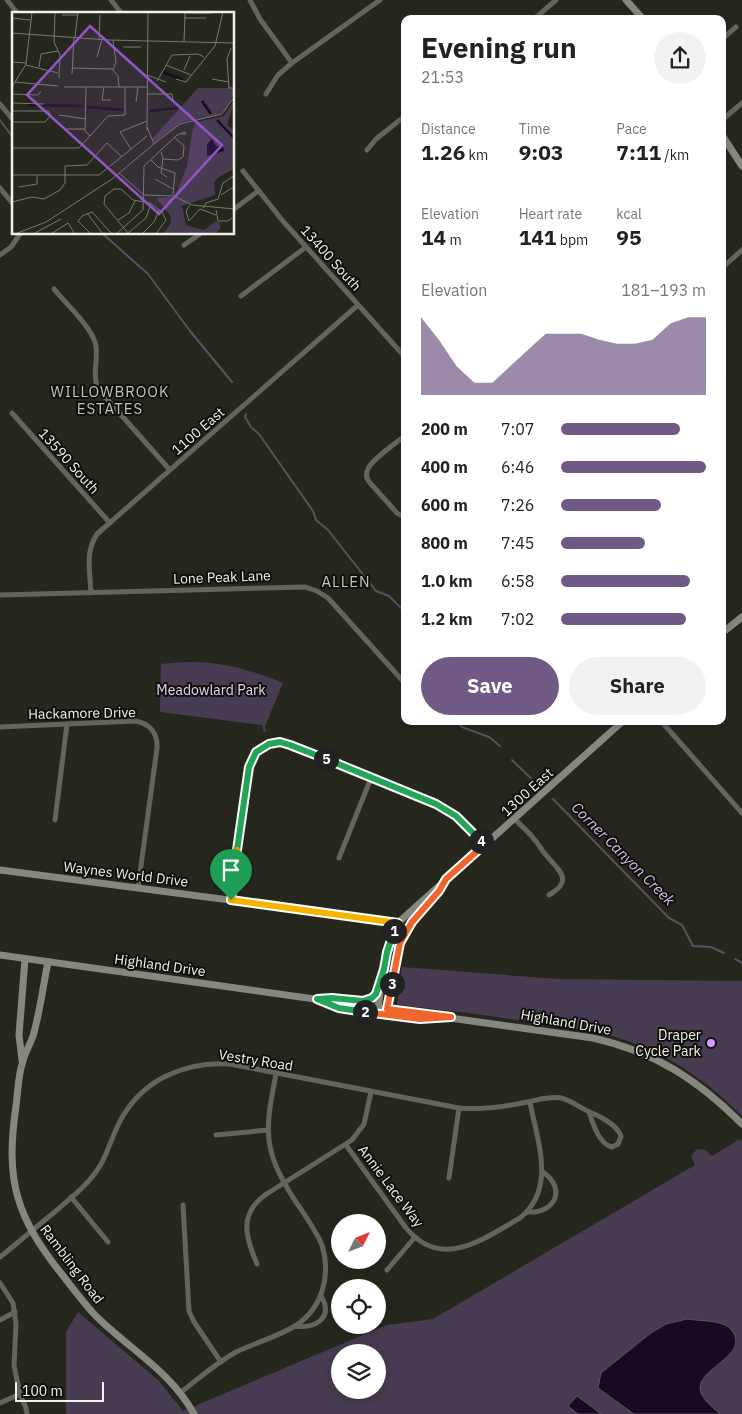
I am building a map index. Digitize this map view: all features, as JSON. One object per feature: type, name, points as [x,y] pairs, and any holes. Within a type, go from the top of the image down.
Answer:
[{"type":"main road","points":[[626,0],[639,15]]},
{"type":"main road","points":[[726,145],[742,166]]},
{"type":"main road","points":[[726,630],[742,617]]},
{"type":"main road","name":"1300 East","points":[[378,1008],[390,942],[398,923],[619,725]]},
{"type":"main road","name":"Waynes World Drive","points":[[0,870],[398,923]]},
{"type":"main road","name":"1300 East","points":[[387,1012],[398,949],[405,933],[417,915],[439,891],[446,879]]},
{"type":"main road","points":[[398,923],[404,927],[405,933]]},
{"type":"main road","name":"Highland Drive","points":[[0,955],[317,999],[378,1008],[387,1012]]},
{"type":"main road","name":"Rambling Road","points":[[25,959],[19,1035],[22,1061],[14,1122],[12,1161],[18,1198],[31,1231],[51,1261],[90,1309],[106,1326],[164,1373],[194,1414]]},
{"type":"main road","name":"Rambling Road","points":[[22,1061],[32,1037],[48,962]]},
{"type":"main road","points":[[317,999],[332,998],[363,1001],[370,999],[376,994],[384,969]]},
{"type":"main road","name":"Highland Drive","points":[[317,999],[339,1008],[387,1012],[420,1019],[451,1017],[593,1038],[636,1050],[664,1063],[696,1083],[717,1099],[742,1124]]},
{"type":"street","points":[[7,0],[16,12]]},
{"type":"street","points":[[111,0],[120,12]]},
{"type":"street","points":[[250,0],[260,20],[292,63]]},
{"type":"street","points":[[266,94],[278,75],[292,63],[380,0]]},
{"type":"street","points":[[539,15],[556,0]]},
{"type":"street","points":[[726,36],[736,28]]},
{"type":"street","points":[[726,117],[742,103]]},
{"type":"street","points":[[0,104],[12,119]]},
{"type":"street","points":[[367,150],[376,139],[401,119]]},
{"type":"street","name":"13400 South","points":[[243,171],[306,247],[401,353]]},
{"type":"street","points":[[0,188],[12,203]]},
{"type":"street","points":[[235,208],[258,191]]},
{"type":"street","points":[[0,255],[11,247],[19,235]]},
{"type":"street","points":[[184,245],[199,235]]},
{"type":"street","points":[[241,296],[306,247]]},
{"type":"street","points":[[726,264],[742,250]]},
{"type":"street","points":[[54,289],[90,331],[95,340],[94,376],[98,389],[170,470]]},
{"type":"street","name":"1100 East","points":[[91,592],[89,554],[90,547],[97,534],[358,305]]},
{"type":"street","name":"13590 South","points":[[12,414],[110,523]]},
{"type":"street","points":[[401,439],[371,463],[366,473],[367,479],[371,484],[397,514],[401,516]]},
{"type":"street","name":"Lone Peak Lane","points":[[0,595],[299,586],[311,588],[328,598],[401,679]]},
{"type":"street","name":"Hackamore Drive","points":[[0,727],[135,721],[146,725],[155,734],[157,748],[138,888]]},
{"type":"street","points":[[55,820],[67,724]]},
{"type":"street","points":[[665,725],[742,813]]},
{"type":"street","points":[[231,900],[249,767],[253,757],[260,749],[269,744],[285,743],[443,807],[462,821],[484,845]]},
{"type":"street","points":[[339,858],[371,778]]},
{"type":"street","points":[[515,819],[531,835],[546,856],[562,873],[560,886],[549,894]]},
{"type":"street","name":"Vestry Road","points":[[0,1258],[87,1183],[108,1152],[120,1122],[140,1094],[162,1077],[184,1068],[210,1064],[230,1064],[459,1108],[491,1109],[547,1098],[560,1098],[575,1103],[603,1118],[617,1129],[621,1136],[618,1144],[610,1146],[604,1142],[589,1112]]},
{"type":"street","points":[[180,1393],[237,1352],[295,1326],[309,1314],[321,1296],[326,1272],[326,1258],[322,1245],[284,1184],[273,1159],[268,1130],[276,1074]]},
{"type":"street","points":[[257,1264],[247,1240],[246,1228],[248,1217],[253,1207],[261,1199],[346,1145],[357,1135],[364,1124],[372,1092]]},
{"type":"street","name":"Annie Lace Way","points":[[346,1145],[406,1228],[415,1237],[426,1245],[454,1250],[466,1247],[527,1212],[537,1197],[543,1172],[530,1102]]},
{"type":"street","points":[[449,1178],[459,1108]]},
{"type":"street","points":[[216,1135],[268,1130]]},
{"type":"street","name":"Annie Lace Way","points":[[527,1212],[536,1213],[546,1210],[555,1199],[553,1182],[543,1172]]},
{"type":"street","points":[[71,1198],[108,1242]]},
{"type":"street","points":[[183,1205],[189,1311],[194,1322],[221,1362]]},
{"type":"street","points":[[388,1270],[415,1237]]},
{"type":"street","points":[[0,1283],[13,1303],[16,1324],[14,1366],[20,1394],[27,1414]]},
{"type":"street","points":[[295,1326],[305,1328],[323,1317],[326,1305],[321,1296]]},
{"type":"street","points":[[0,1320],[14,1312]]},
{"type":"street","points":[[0,1403],[20,1394]]},
{"type":"green space","name":"Meadowlard Park","points":[[186,662],[236,667],[283,683],[265,726],[266,732],[264,732],[262,725],[160,712],[161,664]]},
{"type":"green space","points":[[402,967],[557,979],[742,981],[742,1116],[693,1074],[657,1053],[617,1038],[571,1028],[463,1012],[397,1005]]},
{"type":"green space","points":[[740,1139],[742,1142],[742,1414],[66,1414],[66,1332],[78,1312],[159,1381],[183,1411],[331,1349],[331,1399],[386,1399],[386,1344],[342,1344],[366,1334],[386,1334],[387,1325],[433,1319],[695,1165],[691,1156],[697,1149],[706,1150],[712,1156]]},
{"type":"shaded area","points":[[687,1319],[720,1323],[731,1329],[735,1336],[736,1343],[733,1350],[707,1374],[702,1380],[700,1387],[704,1399],[720,1414],[634,1414],[598,1388],[601,1373],[651,1333],[666,1324]]},
{"type":"shaded area","points":[[577,1396],[601,1414],[578,1414],[568,1406]]},
{"type":"waterway","name":"Corner Canyon Creek","points":[[0,120],[12,136]]},
{"type":"waterway","name":"Corner Canyon Creek","points":[[104,235],[148,274],[190,331],[232,382]]},
{"type":"waterway","name":"Corner Canyon Creek","points":[[246,414],[245,417],[251,427],[259,434],[313,511],[316,520],[328,530],[376,591],[389,596],[401,608]]},
{"type":"waterway","name":"Corner Canyon Creek","points":[[460,725],[489,737],[500,746]]},
{"type":"waterway","name":"Corner Canyon Creek","points":[[512,760],[537,784]]},
{"type":"waterway","name":"Corner Canyon Creek","points":[[553,799],[669,918],[682,925],[693,946],[711,947],[724,953]]},
{"type":"waterway","name":"Corner Canyon Creek","points":[[735,959],[742,963]]},
{"type":"place","name":"Draper Cycle Park","points":[[711,1043]]},
{"type":"district","name":"WILLOWBROOK ESTATES","points":[[110,400]]},
{"type":"district","name":"ALLEN","points":[[346,582]]},
{"type":"route","points":[[274,742],[285,743],[436,804],[456,816],[484,845],[446,879],[439,891],[408,928],[398,949],[387,1009],[451,1017],[411,1018],[339,1008],[317,999],[332,998],[363,1001],[372,998],[376,994],[390,942],[398,923],[231,900],[250,762],[256,752],[274,742]]}]
